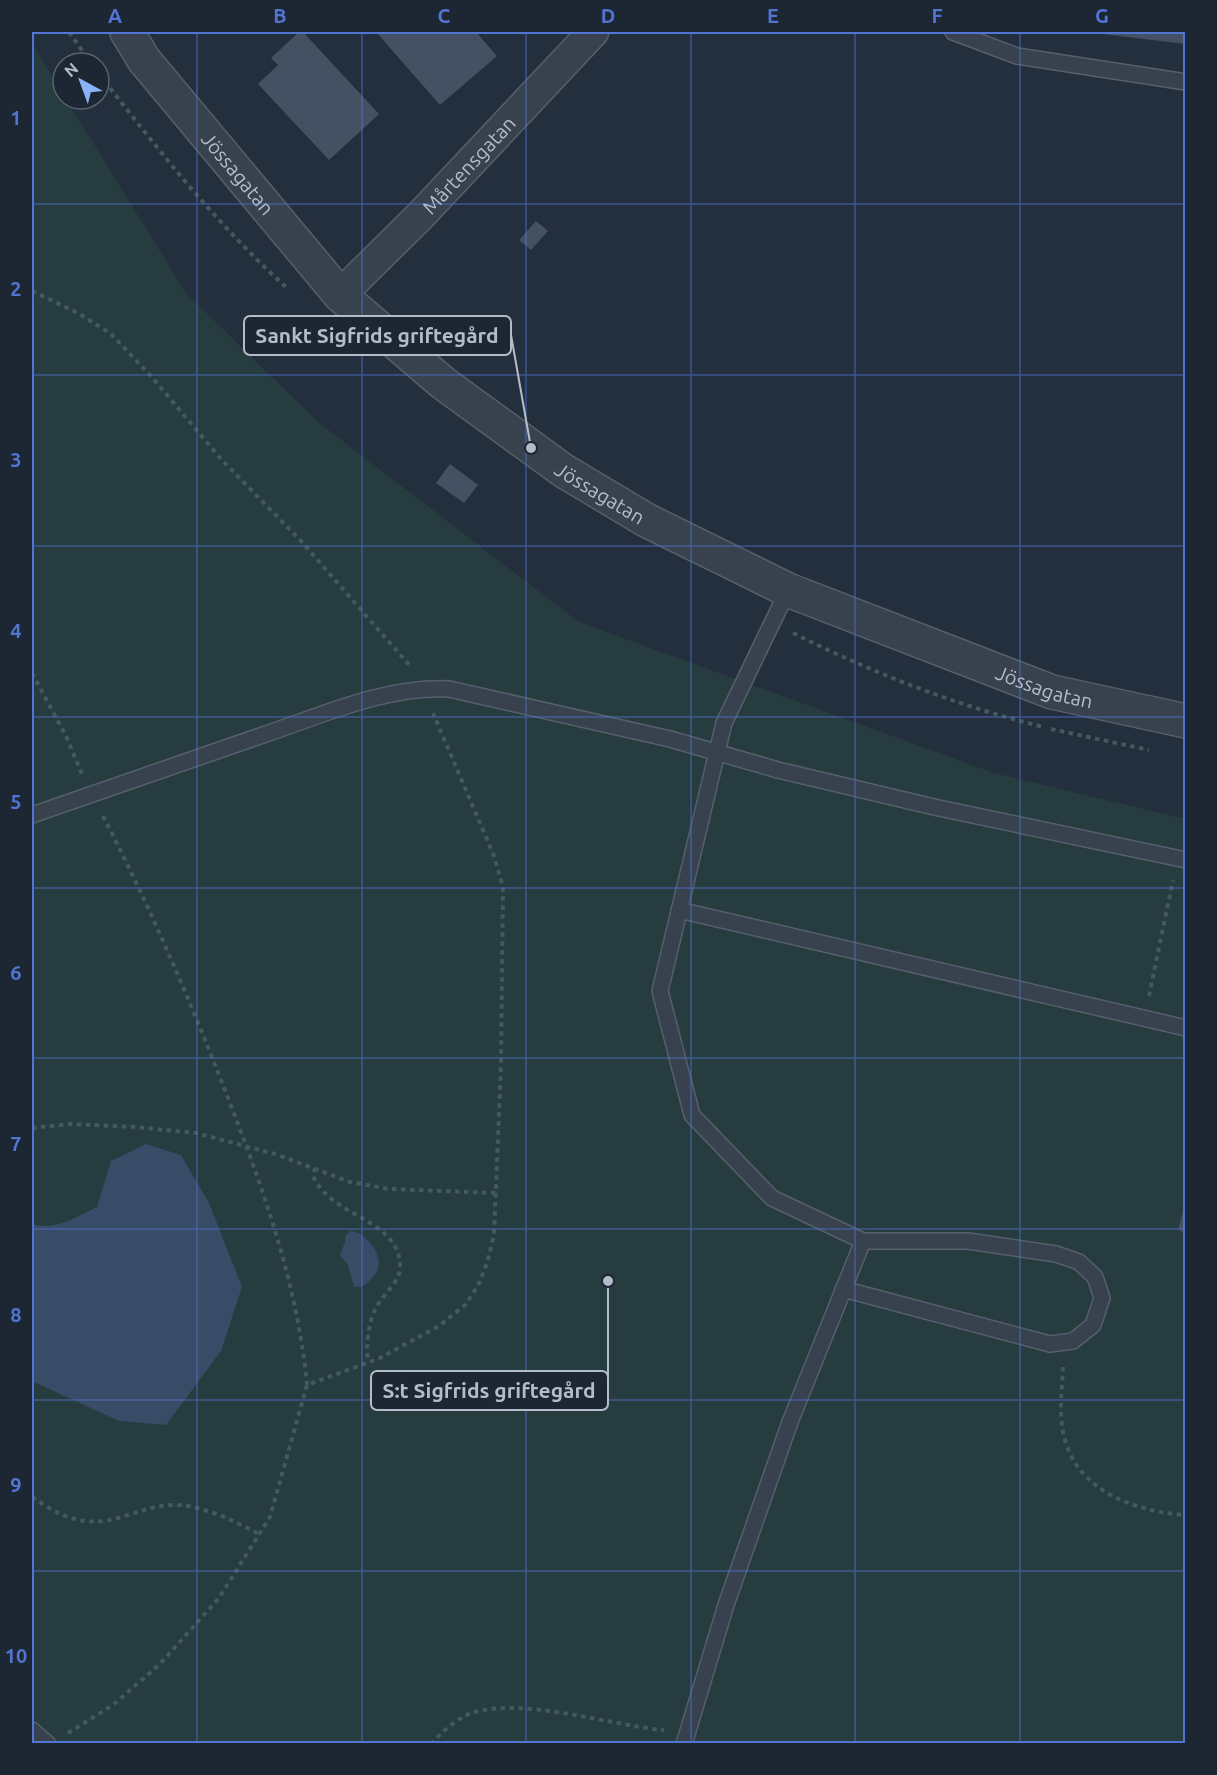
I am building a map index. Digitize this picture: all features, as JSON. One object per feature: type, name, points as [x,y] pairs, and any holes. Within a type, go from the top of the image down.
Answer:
[{"type":"street","name":"Jössagatan","points":[[127,32],[144,60],[340,295],[452,390],[564,471],[646,520],[788,590],[1052,692],[1185,721]]},
{"type":"street","name":"Mårtensgatan","points":[[340,295],[421,215],[593,32]]},
{"type":"lane","points":[[953,32],[1017,56],[1185,82]]},
{"type":"lane","points":[[788,590],[724,723],[660,991],[692,1115],[772,1198],[863,1241],[968,1241],[1056,1254],[1078,1262],[1095,1277],[1102,1298],[1093,1325],[1072,1341],[1050,1344],[843,1289]]},
{"type":"lane","points":[[32,815],[328,713],[390,694],[422,688],[449,690],[670,739],[716,754],[934,807],[1181,860]]},
{"type":"lane","points":[[679,910],[1185,1028]]},
{"type":"lane","points":[[685,1738],[790,1422],[863,1241]]},
{"type":"lane","points":[[32,1730],[54,1741]]},
{"type":"path","points":[[69,32],[82,51]]},
{"type":"path","points":[[32,291],[78,313],[111,334],[150,375],[221,459],[301,541],[414,670],[494,856],[503,887],[501,1054],[496,1193],[494,1234],[488,1263],[478,1286],[465,1305],[439,1326],[368,1362],[307,1385]]},
{"type":"path","points":[[32,673],[66,736],[91,794],[132,871],[192,1006],[246,1145],[268,1206],[293,1292],[303,1346],[307,1385],[270,1517],[219,1598],[160,1664],[113,1705],[54,1741]]},
{"type":"path","points":[[1144,1019],[1181,860]]},
{"type":"path","points":[[32,1128],[71,1124],[196,1133],[246,1145],[305,1164],[350,1182],[389,1189],[496,1193]]},
{"type":"path","points":[[315,1168],[313,1176],[326,1197],[384,1232],[394,1242],[399,1255],[400,1272],[376,1306],[371,1320],[367,1348],[368,1362]]},
{"type":"path","points":[[1065,1342],[1061,1421],[1065,1442],[1078,1467],[1105,1493],[1134,1506],[1162,1514],[1185,1515]]},
{"type":"path","points":[[32,1497],[56,1514],[75,1521],[92,1522],[117,1518],[145,1508],[173,1505],[196,1508],[260,1534]]},
{"type":"path","points":[[432,1743],[470,1713],[500,1708],[534,1710],[636,1727],[685,1738]]},
{"type":"green space","points":[[32,43],[51,74],[51,111],[73,111],[186,293],[318,422],[579,622],[994,773],[1185,819],[1185,1743],[32,1743]]},
{"type":"water","points":[[146,1144],[181,1155],[209,1203],[242,1287],[221,1351],[166,1425],[119,1421],[32,1381],[32,1224],[49,1226],[58,1224],[74,1219],[97,1207],[111,1161]]},
{"type":"water","points":[[350,1231],[367,1239],[378,1257],[377,1272],[362,1287],[354,1287],[348,1265],[340,1255],[345,1236]]},
{"type":"building","points":[[299,32],[303,32],[379,114],[329,160],[258,84],[278,65],[271,58]]},
{"type":"building","points":[[376,32],[476,32],[497,56],[440,105]]},
{"type":"building","points":[[1186,32],[1186,44],[1094,33]]},
{"type":"building","points":[[536,221],[548,231],[531,250],[519,240]]},
{"type":"building","points":[[450,464],[478,485],[464,503],[436,483]]},
{"type":"building","points":[[1186,1205],[1186,1235],[1178,1229]]},
{"type":"place","name":"Sankt Sigfrids griftegård","points":[[531,448]]},
{"type":"place","name":"S:t Sigfrids griftegård","points":[[608,1281]]}]
